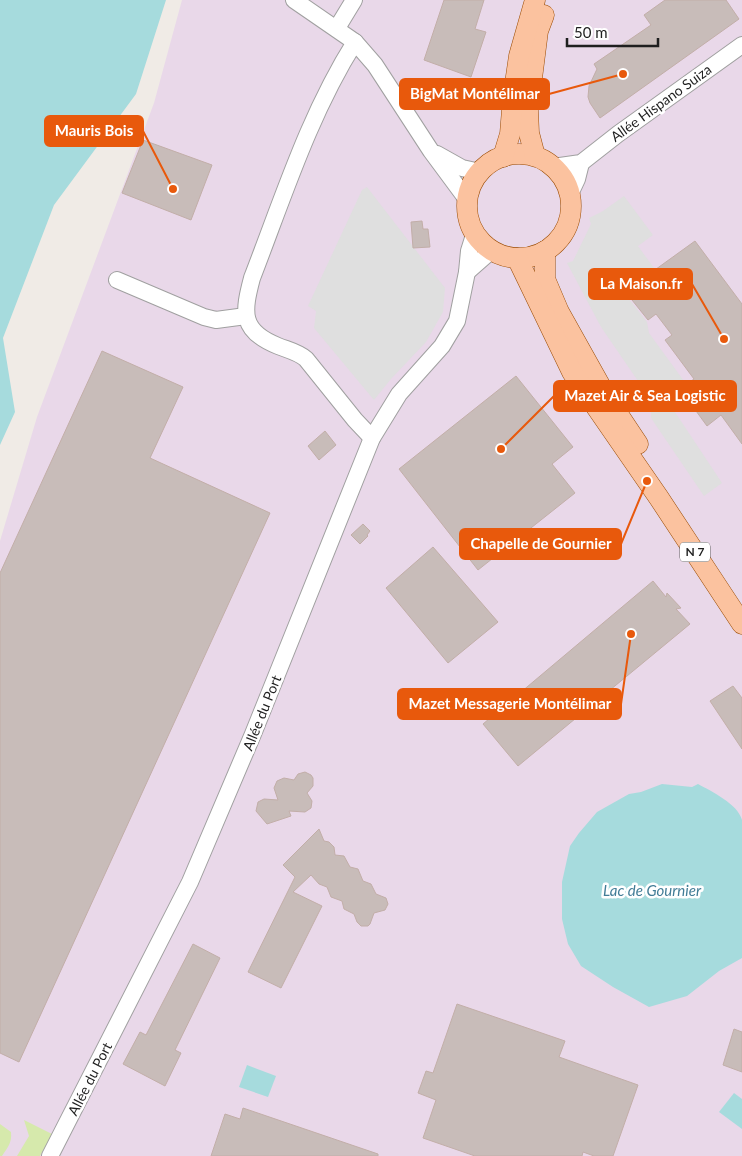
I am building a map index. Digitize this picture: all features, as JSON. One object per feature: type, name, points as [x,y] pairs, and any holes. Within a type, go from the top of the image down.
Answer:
[{"type":"main road","points":[[503,157],[510,134],[519,56],[535,0]]},
{"type":"main road","points":[[535,156],[529,133],[528,110],[538,31],[549,0]]},
{"type":"main road","points":[[514,154],[535,156],[553,167],[562,177],[570,194],[571,214],[565,232],[545,252],[536,256],[517,258],[504,256],[482,242],[475,232],[468,216],[470,189],[480,172],[489,164],[514,154]]},
{"type":"main road","name":"N 7","points":[[545,252],[545,279],[569,332],[606,396],[742,602]]},
{"type":"main road","name":"N 7","points":[[517,258],[572,372],[659,498],[742,624]]},
{"type":"street","points":[[294,0],[355,42],[375,65],[431,151],[468,201]]},
{"type":"street","points":[[337,28],[354,0]]},
{"type":"street","points":[[355,42],[337,70],[314,120],[252,278],[246,303],[246,316],[248,323],[260,338],[299,353],[306,359],[349,413],[372,438]]},
{"type":"street","name":"Allée Hispano Suiza","points":[[581,163],[612,138],[742,45]]},
{"type":"street","points":[[431,151],[462,168],[480,172]]},
{"type":"street","points":[[553,167],[581,163],[577,179],[570,194]]},
{"type":"street","name":"Allée du Port","points":[[50,1156],[190,882],[253,734],[372,438],[399,394],[442,346],[457,321],[467,272],[469,251],[475,232]]},
{"type":"street","points":[[467,272],[492,250]]},
{"type":"street","points":[[117,280],[204,317],[216,320],[246,316]]},
{"type":"shaded area","points":[[182,0],[742,0],[742,1156],[0,1156],[0,541],[37,417],[154,103]]},
{"type":"shaded area","points":[[367,187],[445,288],[443,312],[426,342],[374,400],[314,328],[316,311],[308,306],[362,190]]},
{"type":"shaded area","points":[[624,196],[653,235],[638,246],[654,268],[633,286],[637,293],[629,299],[647,322],[649,333],[684,381],[669,393],[675,412],[722,483],[704,496],[651,418],[651,400],[601,327],[567,263],[573,261],[591,224],[589,218],[603,211]]},
{"type":"green space","points":[[24,1120],[52,1134],[40,1156],[17,1156],[29,1136]]},
{"type":"green space","points":[[0,1124],[11,1132],[10,1142],[2,1156],[0,1156]]},
{"type":"water","points":[[0,0],[166,0],[136,94],[54,205],[3,338],[15,412],[0,445]]},
{"type":"water","name":"Lac de Gournier","points":[[662,784],[692,787],[698,784],[730,803],[742,820],[742,958],[719,971],[687,996],[649,1007],[581,966],[568,944],[562,919],[562,882],[570,846],[597,812],[629,794],[641,792]]},
{"type":"water","points":[[247,1065],[276,1076],[268,1097],[239,1087]]},
{"type":"water","points":[[734,1093],[742,1099],[742,1129],[719,1112]]},
{"type":"building","points":[[444,0],[484,0],[475,29],[486,32],[471,77],[424,60]]},
{"type":"building","points":[[665,0],[726,0],[739,19],[600,118],[588,97],[589,86],[597,69],[594,64],[651,25],[644,15]]},
{"type":"building","points":[[143,140],[212,165],[191,220],[122,193]]},
{"type":"building","points":[[422,221],[423,229],[428,229],[430,247],[413,248],[411,222]]},
{"type":"building","points":[[695,241],[742,304],[742,444],[721,415],[707,426],[680,389],[694,379],[665,340],[672,335],[656,314],[648,320],[632,300],[640,294],[634,285]]},
{"type":"building","points":[[102,351],[183,387],[150,458],[270,513],[19,1062],[0,1053],[0,573]]},
{"type":"building","points":[[516,376],[573,447],[552,464],[575,493],[478,570],[399,469]]},
{"type":"building","points":[[325,431],[336,445],[319,460],[308,446]]},
{"type":"building","points":[[363,524],[370,531],[360,544],[351,535]]},
{"type":"building","points":[[433,547],[498,622],[448,663],[386,588]]},
{"type":"building","points":[[653,581],[666,597],[667,593],[681,608],[676,609],[690,624],[518,766],[483,724]]},
{"type":"building","points":[[733,686],[742,698],[742,749],[710,701]]},
{"type":"building","points":[[305,772],[313,778],[313,786],[307,793],[312,801],[311,808],[305,812],[289,811],[291,816],[267,824],[256,811],[258,802],[264,799],[278,800],[274,788],[277,781],[284,778],[294,780],[298,774]]},
{"type":"building","points":[[319,829],[324,841],[329,842],[334,847],[335,855],[344,856],[350,867],[358,869],[363,881],[371,884],[376,894],[386,898],[388,904],[385,910],[374,913],[368,926],[361,926],[354,914],[344,909],[342,901],[331,897],[327,887],[319,884],[311,875],[293,892],[322,906],[281,988],[248,972],[295,877],[283,865]]},
{"type":"building","points":[[193,944],[220,958],[175,1050],[181,1053],[165,1086],[123,1064],[140,1032],[146,1035]]},
{"type":"building","points":[[457,1004],[565,1041],[559,1057],[638,1085],[613,1156],[594,1156],[583,1152],[582,1156],[475,1156],[423,1138],[436,1100],[418,1093],[426,1071],[433,1073]]},
{"type":"building","points":[[734,1029],[742,1032],[742,1072],[723,1065]]},
{"type":"building","points":[[243,1108],[378,1154],[378,1156],[211,1156],[225,1114],[240,1119]]},
{"type":"place","name":"BigMat Montélimar","points":[[623,74]]},
{"type":"place","name":"Mauris Bois","points":[[173,189]]},
{"type":"place","name":"La Maison.fr","points":[[724,339]]},
{"type":"place","name":"Mazet Air & Sea Logistic","points":[[501,449]]},
{"type":"place","name":"Chapelle de Gournier","points":[[647,481]]},
{"type":"place","name":"Mazet Messagerie Montélimar","points":[[631,634]]}]
